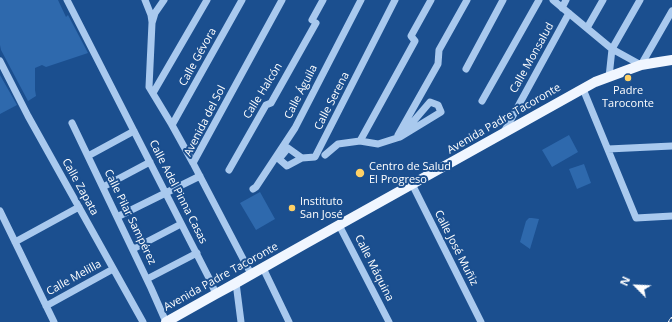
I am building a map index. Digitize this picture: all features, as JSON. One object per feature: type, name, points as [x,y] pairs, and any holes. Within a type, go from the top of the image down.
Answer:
[{"type":"main road","name":"Avenida Padre Tacoronte","points":[[166,322],[595,82],[641,66],[672,60]]},
{"type":"street","name":"Calle Adel Pinna Casas","points":[[67,0],[210,278],[216,294]]},
{"type":"street","points":[[145,0],[152,23],[149,87],[193,163]]},
{"type":"street","points":[[152,23],[155,13],[164,0]]},
{"type":"street","points":[[153,94],[206,0]]},
{"type":"street","name":"Calle Gévora","points":[[172,125],[242,0]]},
{"type":"street","name":"Avenida del Sol","points":[[252,274],[193,163],[282,0]]},
{"type":"street","name":"Calle Halcón","points":[[229,170],[266,105],[271,103],[314,21],[323,0]]},
{"type":"street","name":"Calle Águila","points":[[252,189],[256,187],[295,128],[361,0]]},
{"type":"street","name":"Calle Serena","points":[[302,158],[315,157],[395,0]]},
{"type":"street","points":[[360,140],[414,41],[411,36],[431,0]]},
{"type":"street","points":[[398,138],[438,64],[439,50],[467,0]]},
{"type":"street","points":[[466,69],[503,0]]},
{"type":"street","points":[[482,101],[539,0]]},
{"type":"street","points":[[553,0],[612,49],[641,66],[672,11]]},
{"type":"street","points":[[562,8],[566,0]]},
{"type":"street","points":[[587,28],[603,0]]},
{"type":"street","points":[[609,77],[612,49],[640,0]]},
{"type":"street","name":"Calle Monsalud","points":[[502,134],[569,13]]},
{"type":"street","name":"Calle Zapata","points":[[0,60],[28,116],[143,322]]},
{"type":"street","points":[[583,89],[636,218],[672,216]]},
{"type":"street","points":[[325,155],[338,144],[360,140],[378,144],[398,138],[441,112],[438,105],[430,102],[398,138]]},
{"type":"street","name":"Calle Pilar Sampérez","points":[[72,123],[133,249],[166,322]]},
{"type":"street","points":[[88,156],[134,131]]},
{"type":"street","points":[[608,149],[672,146]]},
{"type":"street","points":[[103,187],[150,162]]},
{"type":"street","points":[[117,217],[200,176]]},
{"type":"street","name":"Calle José Muñiz","points":[[412,184],[481,322]]},
{"type":"street","points":[[16,242],[79,207]]},
{"type":"street","points":[[0,211],[54,322]]},
{"type":"street","points":[[133,249],[182,224]]},
{"type":"street","name":"Calle Máquina","points":[[339,225],[389,322]]},
{"type":"street","points":[[147,279],[197,254]]},
{"type":"street","points":[[263,268],[289,322]]},
{"type":"street","name":"Calle Melilla","points":[[46,306],[113,269]]},
{"type":"street","points":[[236,283],[241,322]]},
{"type":"shaded area","points":[[0,0],[58,0],[66,17],[68,15],[88,53],[46,67],[42,65],[35,68],[36,96],[28,101],[1,50]]},
{"type":"shaded area","points":[[0,75],[17,105],[0,114]]},
{"type":"shaded area","points":[[569,135],[578,152],[552,167],[542,150]]},
{"type":"shaded area","points":[[584,164],[591,183],[577,189],[569,169]]},
{"type":"shaded area","points":[[260,192],[275,219],[256,230],[240,203]]},
{"type":"shaded area","points":[[529,218],[539,219],[530,249],[520,242],[526,221]]},
{"type":"place","name":"Padre Taroconte","points":[[628,78]]},
{"type":"place","name":"Centro de Salud El Progreso","points":[[360,173]]},
{"type":"place","name":"Instituto San José","points":[[292,208]]}]
